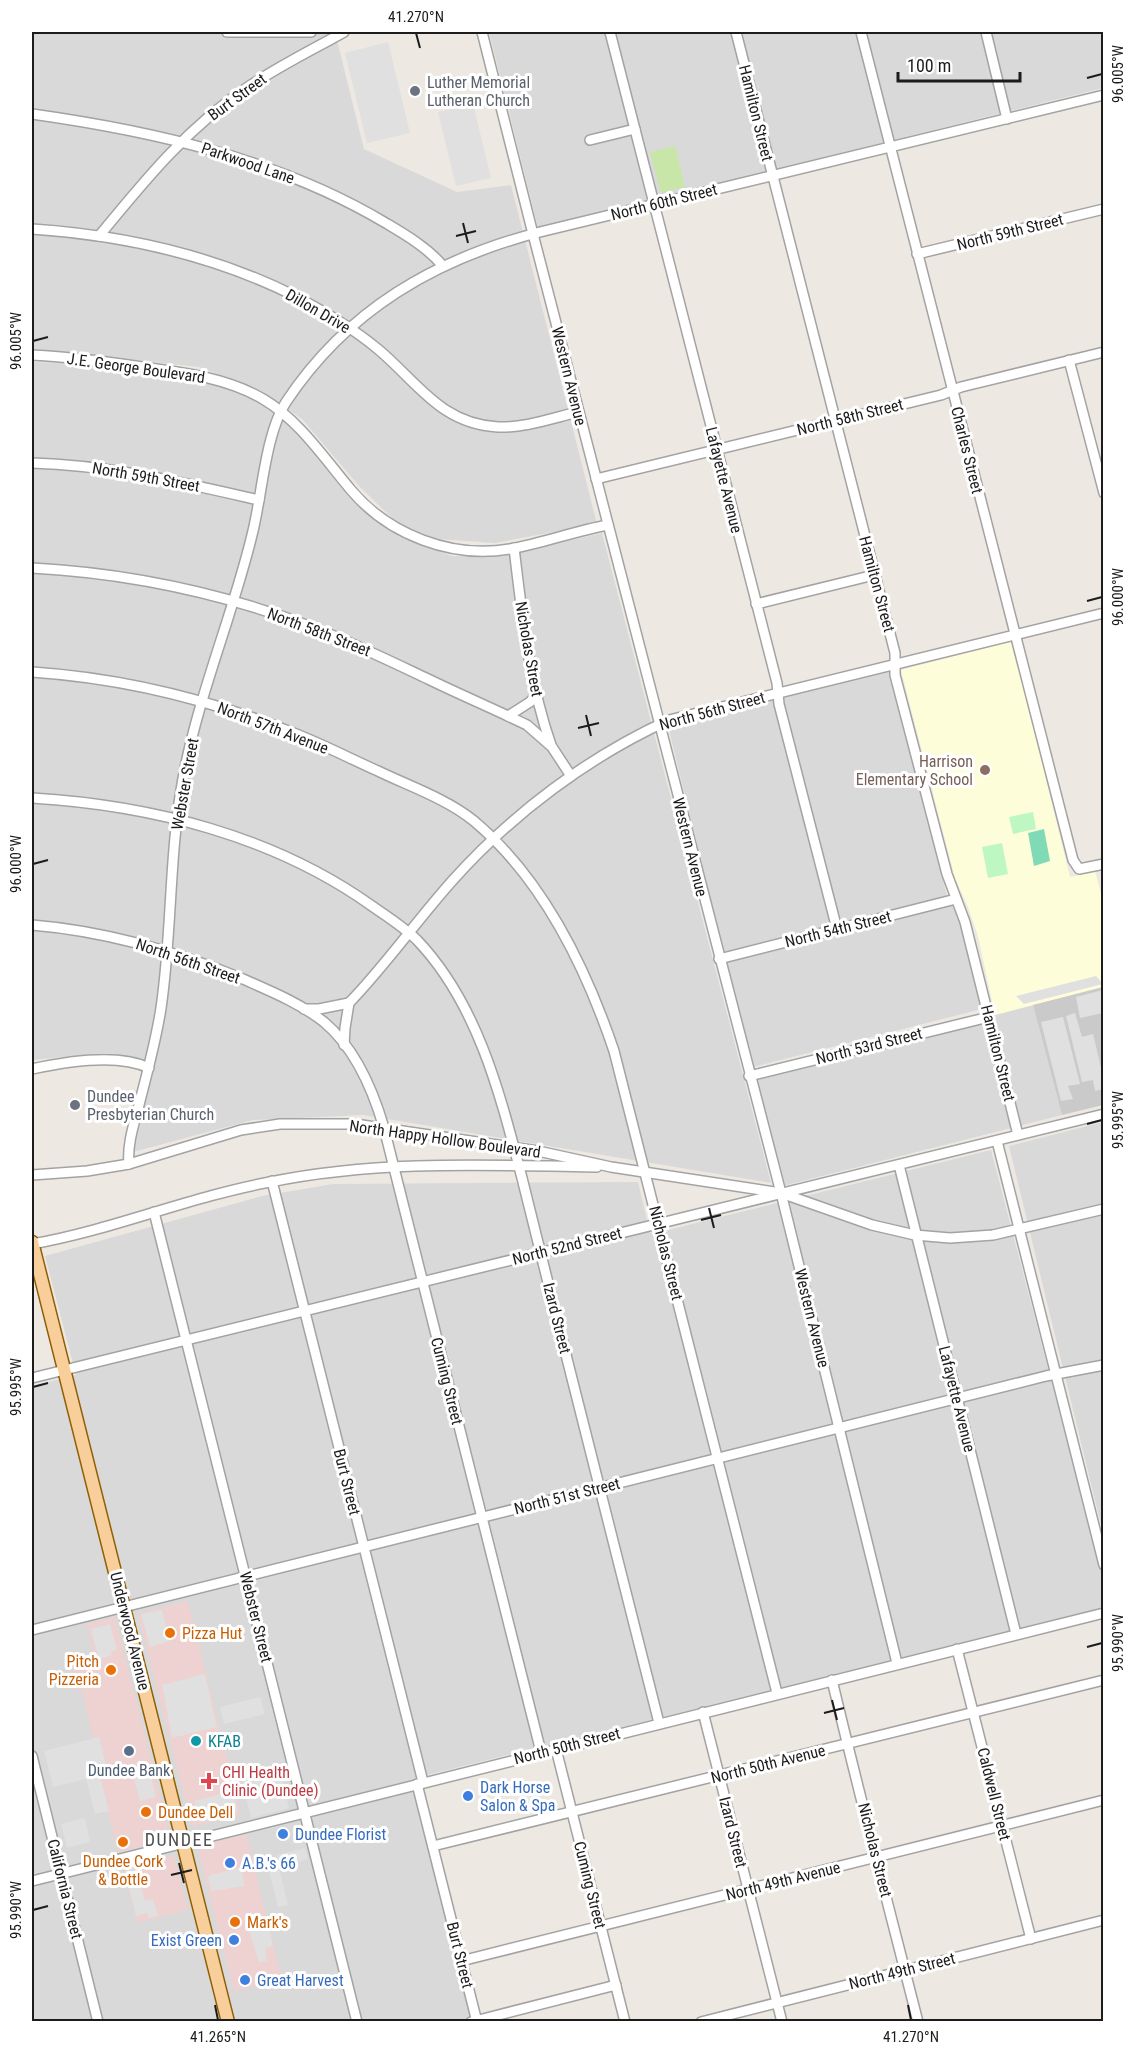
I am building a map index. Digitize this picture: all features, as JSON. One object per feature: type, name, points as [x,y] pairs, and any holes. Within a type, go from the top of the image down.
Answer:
[{"type":"main road","name":"Underwood Avenue","points":[[32,1243],[228,2022]]},
{"type":"street","points":[[227,32],[310,32],[315,49]]},
{"type":"street","name":"Burt Street","points":[[99,236],[158,164],[210,116],[246,88],[344,32]]},
{"type":"street","name":"Western Avenue","points":[[482,32],[749,1076],[781,1193],[897,1663]]},
{"type":"street","name":"Lafayette Avenue","points":[[610,32],[837,929]]},
{"type":"street","name":"Hamilton Street","points":[[735,32],[894,653],[895,675],[944,863],[965,922],[1018,1135]]},
{"type":"street","name":"Charles Street","points":[[861,32],[1073,860],[1077,868],[1104,864]]},
{"type":"street","points":[[986,32],[1007,119]]},
{"type":"street","name":"North 60th Street","points":[[280,412],[314,366],[350,328],[395,292],[442,265],[482,249],[533,234],[1104,95]]},
{"type":"street","name":"Parkwood Lane","points":[[32,114],[180,142],[243,159],[287,175],[341,199],[391,227],[434,255],[442,265]]},
{"type":"street","points":[[590,140],[634,129]]},
{"type":"street","name":"North 59th Street","points":[[917,254],[1104,209]]},
{"type":"street","name":"Dillon Drive","points":[[32,229],[99,236],[165,249],[219,264],[273,286],[350,328],[380,351],[434,403],[464,420],[488,426],[512,427],[578,412]]},
{"type":"street","name":"North 58th Street","points":[[596,479],[941,395],[952,390],[1104,352]]},
{"type":"street","name":"J.E. George Boulevard","points":[[32,355],[120,363],[212,379],[252,393],[297,425],[370,510],[396,528],[429,542],[471,550],[514,548],[608,525]]},
{"type":"street","points":[[1069,360],[1104,493]]},
{"type":"street","name":"Webster Street","points":[[129,1164],[129,1145],[161,1010],[168,951],[177,820],[188,754],[253,533],[275,423],[280,412]]},
{"type":"street","name":"North 59th Street","points":[[32,463],[118,471],[180,481],[259,500]]},
{"type":"street","name":"Nicholas Street","points":[[514,548],[526,636],[537,694],[552,747]]},
{"type":"street","name":"North 58th Street","points":[[32,567],[132,578],[233,601],[279,615],[334,636],[527,725],[552,747],[571,776]]},
{"type":"street","points":[[756,604],[874,575]]},
{"type":"street","name":"North 56th Street","points":[[349,1003],[452,880],[493,840],[571,776],[603,755],[659,724],[1104,613]]},
{"type":"street","name":"North 57th Avenue","points":[[32,672],[97,679],[152,689],[250,716],[294,733],[463,813],[493,840]]},
{"type":"street","points":[[508,716],[525,706],[537,694]]},
{"type":"street","name":"Izard Street","points":[[32,798],[108,807],[177,820],[244,839],[303,864],[352,892],[408,933],[446,977],[468,1015],[485,1054],[514,1148],[659,1723]]},
{"type":"street","name":"Nicholas Street","points":[[493,840],[532,886],[563,933],[582,968],[614,1051],[777,1693]]},
{"type":"street","name":"North 54th Street","points":[[719,959],[956,899]]},
{"type":"street","name":"North 56th Street","points":[[32,925],[92,933],[168,951],[248,981],[304,1009],[325,1023]]},
{"type":"street","points":[[304,1009],[319,1009],[349,1003],[344,1045]]},
{"type":"street","name":"North 53rd Street","points":[[749,1076],[989,1017]]},
{"type":"street","name":"Cuming Street","points":[[325,1023],[344,1045],[370,1087],[384,1128],[541,1752]]},
{"type":"street","points":[[32,1069],[93,1061],[132,1062],[149,1068]]},
{"type":"street","name":"North 52nd Street","points":[[32,1378],[1104,1114]]},
{"type":"street","name":"North Happy Hollow Boulevard","points":[[32,1175],[87,1171],[129,1164],[211,1138],[280,1124],[355,1125],[569,1156],[611,1167],[781,1193],[872,1226],[915,1235],[965,1237],[1019,1230],[1104,1209]]},
{"type":"street","points":[[998,1141],[1104,1565]]},
{"type":"street","name":"Lafayette Avenue","points":[[899,1165],[1016,1634]]},
{"type":"street","name":"North Happy Hollow Boulevard","points":[[32,1243],[103,1227],[231,1190],[332,1172],[393,1167],[611,1167]]},
{"type":"street","name":"Burt Street","points":[[272,1181],[364,1546],[475,2021]]},
{"type":"street","name":"Webster Street","points":[[154,1212],[357,2022]]},
{"type":"street","name":"North 51st Street","points":[[32,1630],[839,1427],[1104,1365]]},
{"type":"street","name":"North 50th Street","points":[[32,1881],[1104,1613]]},
{"type":"street","name":"Caldwell Street","points":[[957,1648],[1031,1939]]},
{"type":"street","name":"Nicholas Street","points":[[832,1680],[918,2022]]},
{"type":"street","name":"North 50th Avenue","points":[[433,1846],[1104,1680]]},
{"type":"street","name":"Izard Street","points":[[703,1712],[782,2022]]},
{"type":"street","name":"Cuming Street","points":[[556,1749],[625,2022]]},
{"type":"street","name":"California Street","points":[[32,1756],[98,2022]]},
{"type":"street","name":"North 49th Avenue","points":[[461,1961],[1104,1800]]},
{"type":"street","name":"North 49th Street","points":[[701,2022],[1104,1920]]},
{"type":"street","points":[[475,2021],[616,1985]]},
{"type":"shaded area","points":[[32,32],[335,32],[364,149],[457,192],[511,185],[597,524],[495,543],[438,539],[398,524],[359,486],[302,419],[262,391],[199,367],[32,349]]},
{"type":"shaded area","points":[[489,32],[1103,32],[1103,88],[538,228]]},
{"type":"shaded area","points":[[388,42],[410,133],[367,143],[345,53]]},
{"type":"shaded area","points":[[473,104],[491,178],[456,186],[438,112]]},
{"type":"shaded area","points":[[32,362],[67,363],[205,382],[251,398],[291,426],[361,508],[412,542],[452,556],[504,556],[602,533],[771,1183],[363,1115],[253,1120],[133,1152],[156,1062],[105,1053],[32,1060]]},
{"type":"shaded area","name":"Harrison Elementary School","points":[[1012,641],[1070,877],[1095,871],[1103,901],[1103,987],[995,1015],[978,936],[955,878],[901,670]]},
{"type":"shaded area","points":[[891,669],[947,896],[723,952],[668,726]]},
{"type":"shaded area","points":[[954,905],[960,917],[982,1009],[753,1067],[726,963]]},
{"type":"shaded area","points":[[1096,976],[1103,984],[1024,1004],[1016,996]]},
{"type":"shaded area","points":[[1103,987],[1103,1105],[1062,1115],[1033,1005]]},
{"type":"shaded area","points":[[1103,990],[1103,1013],[1080,1018],[1076,997]]},
{"type":"shaded area","points":[[1033,1005],[1062,1115],[783,1186],[752,1078]]},
{"type":"shaded area","points":[[1075,1013],[1082,1037],[1093,1034],[1103,1076],[1103,1089],[1095,1091],[1093,1080],[1082,1082],[1066,1016]]},
{"type":"shaded area","points":[[1063,1017],[1080,1084],[1068,1086],[1073,1099],[1061,1101],[1041,1022]]},
{"type":"shaded area","points":[[1103,1122],[1103,1533],[1009,1146]]},
{"type":"shaded area","points":[[991,1150],[1103,1579],[1103,1608],[415,1778],[413,1780],[472,2021],[32,2022],[32,1386],[76,1375],[45,1256],[262,1196],[333,1184],[638,1182],[650,1233]]},
{"type":"shaded area","points":[[188,1601],[241,1814],[192,1827],[138,1614]]},
{"type":"shaded area","points":[[162,1610],[170,1641],[150,1647],[141,1614]]},
{"type":"shaded area","points":[[115,1617],[171,1839],[118,1852],[89,1739],[93,1738],[81,1689],[77,1690],[71,1668],[96,1662],[87,1624]]},
{"type":"shaded area","points":[[110,1624],[117,1650],[111,1651],[112,1655],[99,1659],[91,1629]]},
{"type":"shaded area","points":[[205,1674],[217,1727],[172,1738],[162,1685]]},
{"type":"shaded area","points":[[260,1697],[265,1714],[224,1724],[220,1707]]},
{"type":"shaded area","points":[[99,1737],[108,1773],[100,1775],[109,1811],[95,1814],[86,1779],[53,1787],[44,1751]]},
{"type":"shaded area","points":[[149,1768],[156,1797],[140,1801],[134,1779],[140,1777],[139,1770]]},
{"type":"shaded area","points":[[280,1770],[289,1808],[251,1818],[242,1780]]},
{"type":"shaded area","points":[[233,1791],[238,1812],[199,1822],[194,1801]]},
{"type":"shaded area","points":[[85,1818],[90,1842],[67,1848],[61,1824]]},
{"type":"shaded area","points":[[246,1834],[282,1979],[234,1992],[197,1846]]},
{"type":"shaded area","points":[[305,1848],[308,1859],[280,1867],[277,1855]]},
{"type":"shaded area","points":[[174,1855],[188,1910],[137,1923],[123,1868]]},
{"type":"shaded area","points":[[241,1867],[245,1886],[211,1891],[208,1876]]},
{"type":"shaded area","points":[[136,1868],[145,1901],[153,1899],[158,1916],[149,1918],[147,1913],[136,1916],[125,1871]]},
{"type":"shaded area","points":[[279,1868],[288,1905],[278,1907],[269,1871]]},
{"type":"shaded area","points":[[268,1925],[273,1946],[265,1948],[267,1961],[259,1962],[249,1930]]},
{"type":"green space","points":[[675,146],[685,187],[661,193],[650,152]]},
{"type":"green space","points":[[1033,812],[1036,829],[1013,834],[1009,817]]},
{"type":"green space","points":[[1044,829],[1050,861],[1034,866],[1028,833]]},
{"type":"green space","points":[[1002,843],[1008,874],[988,878],[982,847]]},
{"type":"place","name":"Luther Memorial Lutheran Church","points":[[415,91]]},
{"type":"place","name":"Harrison Elementary School","points":[[985,770]]},
{"type":"place","name":"Dundee Presbyterian Church","points":[[75,1105]]},
{"type":"place","name":"Pizza Hut","points":[[170,1633]]},
{"type":"place","name":"Pitch Pizzeria","points":[[111,1670]]},
{"type":"place","name":"KFAB","points":[[196,1741]]},
{"type":"place","name":"Dundee Bank","points":[[129,1751]]},
{"type":"place","name":"CHI Health Clinic (Dundee)","points":[[209,1781]]},
{"type":"place","name":"Dark Horse Salon & Spa","points":[[468,1796]]},
{"type":"place","name":"Dundee Dell","points":[[146,1812]]},
{"type":"place","name":"Dundee Florist","points":[[283,1834]]},
{"type":"place","name":"Dundee Cork & Bottle","points":[[123,1842]]},
{"type":"place","name":"A.B.'s 66","points":[[230,1863]]},
{"type":"place","name":"Mark's","points":[[235,1922]]},
{"type":"place","name":"Exist Green","points":[[234,1940]]},
{"type":"place","name":"Great Harvest","points":[[245,1980]]},
{"type":"district","name":"DUNDEE","points":[[179,1839]]}]
